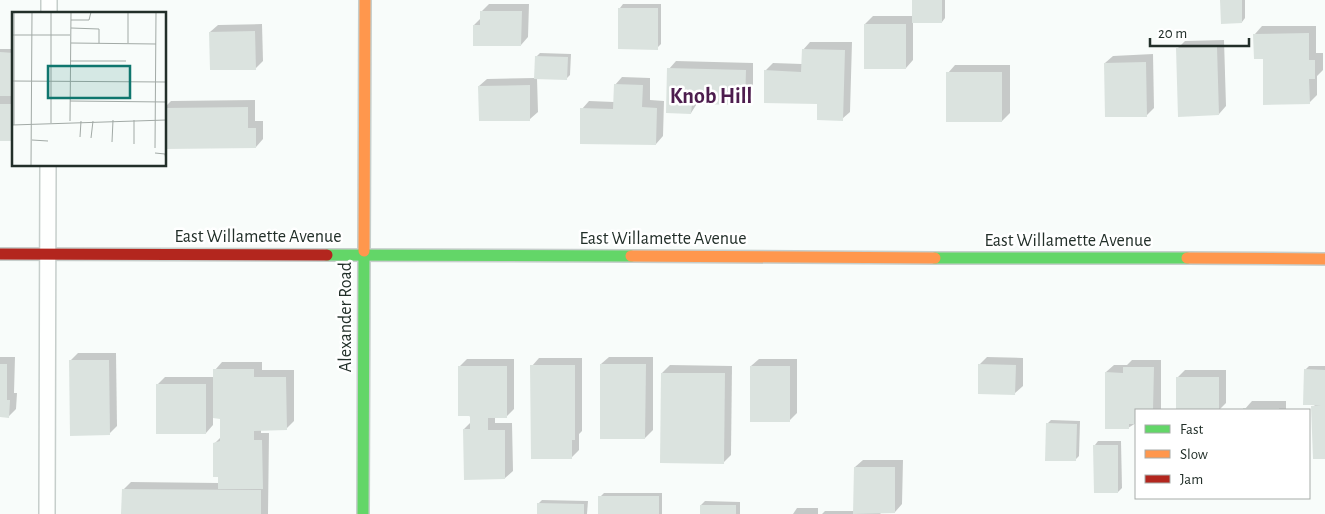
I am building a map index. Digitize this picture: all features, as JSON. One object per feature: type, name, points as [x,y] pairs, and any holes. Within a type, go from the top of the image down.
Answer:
[{"type":"street","name":"Alexander Road","points":[[363,514],[365,0]]},
{"type":"street","name":"East Willamette Avenue","points":[[0,254],[1325,259]]},
{"type":"lane","points":[[47,514],[48,166]]},
{"type":"building","points":[[912,0],[942,0],[942,23],[912,23]]},
{"type":"building","points":[[1220,0],[1242,0],[1242,23],[1221,24]]},
{"type":"building","points":[[618,8],[658,8],[658,50],[618,49]]},
{"type":"building","points":[[480,11],[522,11],[521,46],[473,46],[473,25],[480,25]]},
{"type":"building","points":[[864,24],[906,24],[906,69],[864,69]]},
{"type":"building","points":[[255,31],[256,70],[210,70],[209,32]]},
{"type":"building","points":[[1309,33],[1309,60],[1315,60],[1315,79],[1309,79],[1310,104],[1263,105],[1263,59],[1254,59],[1253,34]]},
{"type":"building","points":[[1217,47],[1219,115],[1178,117],[1176,48]]},
{"type":"building","points":[[802,49],[845,50],[843,121],[817,120],[817,104],[764,103],[764,70],[801,72]]},
{"type":"building","points":[[0,52],[12,53],[12,96],[0,96]]},
{"type":"building","points":[[535,56],[568,57],[567,80],[534,79]]},
{"type":"building","points":[[1146,62],[1147,117],[1105,117],[1104,63]]},
{"type":"building","points":[[667,68],[746,70],[745,105],[692,104],[691,114],[666,113]]},
{"type":"building","points":[[946,72],[1002,72],[1002,122],[946,122]]},
{"type":"building","points":[[614,84],[643,85],[642,107],[657,108],[656,145],[580,144],[580,108],[613,109]]},
{"type":"building","points":[[530,85],[530,121],[479,121],[478,86]]},
{"type":"building","points":[[0,104],[12,104],[12,141],[0,141]]},
{"type":"building","points":[[248,107],[248,128],[256,128],[256,148],[166,149],[166,108]]},
{"type":"building","points":[[69,360],[109,360],[110,435],[70,436]]},
{"type":"building","points":[[0,364],[7,364],[7,400],[10,400],[9,418],[0,417]]},
{"type":"building","points":[[600,364],[646,364],[645,439],[600,439]]},
{"type":"building","points":[[978,364],[1016,365],[1015,395],[978,394]]},
{"type":"building","points":[[530,365],[575,365],[575,440],[572,440],[572,459],[531,459]]},
{"type":"building","points":[[458,366],[507,366],[507,418],[488,418],[488,430],[505,430],[505,479],[464,480],[463,429],[470,429],[470,416],[458,416]]},
{"type":"building","points":[[750,366],[790,366],[790,422],[750,422]]},
{"type":"building","points":[[1123,367],[1154,367],[1153,409],[1135,409],[1135,424],[1129,424],[1129,429],[1105,429],[1105,372],[1123,373]]},
{"type":"building","points":[[213,369],[254,369],[254,377],[286,377],[287,430],[254,431],[254,440],[262,440],[263,489],[218,489],[218,477],[213,477],[213,443],[220,441],[220,419],[213,418]]},
{"type":"building","points":[[1304,369],[1325,370],[1325,459],[1313,459],[1311,406],[1321,405],[1303,405]]},
{"type":"building","points":[[661,373],[725,373],[724,464],[660,463]]},
{"type":"building","points":[[1176,377],[1219,377],[1219,409],[1176,409]]},
{"type":"building","points":[[156,384],[206,384],[206,434],[156,434]]},
{"type":"building","points":[[1243,408],[1279,408],[1279,409]]},
{"type":"building","points":[[1046,423],[1077,424],[1076,461],[1045,461]]},
{"type":"building","points":[[1093,445],[1118,445],[1118,493],[1094,493]]},
{"type":"building","points":[[854,467],[895,467],[895,513],[853,514]]},
{"type":"building","points":[[122,489],[261,490],[261,514],[121,514]]},
{"type":"building","points":[[598,496],[659,496],[659,514],[598,514]]},
{"type":"building","points":[[537,503],[584,504],[584,514],[537,514]]},
{"type":"building","points":[[700,505],[736,505],[736,514],[700,514]]},
{"type":"traffic: fast","points":[[363,514],[364,251]]},
{"type":"traffic: fast","points":[[327,255],[631,256]]},
{"type":"traffic: fast","points":[[935,258],[1187,258]]},
{"type":"traffic: slow","points":[[364,251],[365,0]]},
{"type":"traffic: slow","points":[[631,256],[935,258]]},
{"type":"traffic: slow","points":[[1187,258],[1325,259]]},
{"type":"traffic: jam","points":[[0,254],[327,255]]},
{"type":"district","name":"Knob Hill","points":[[711,96]]}]
